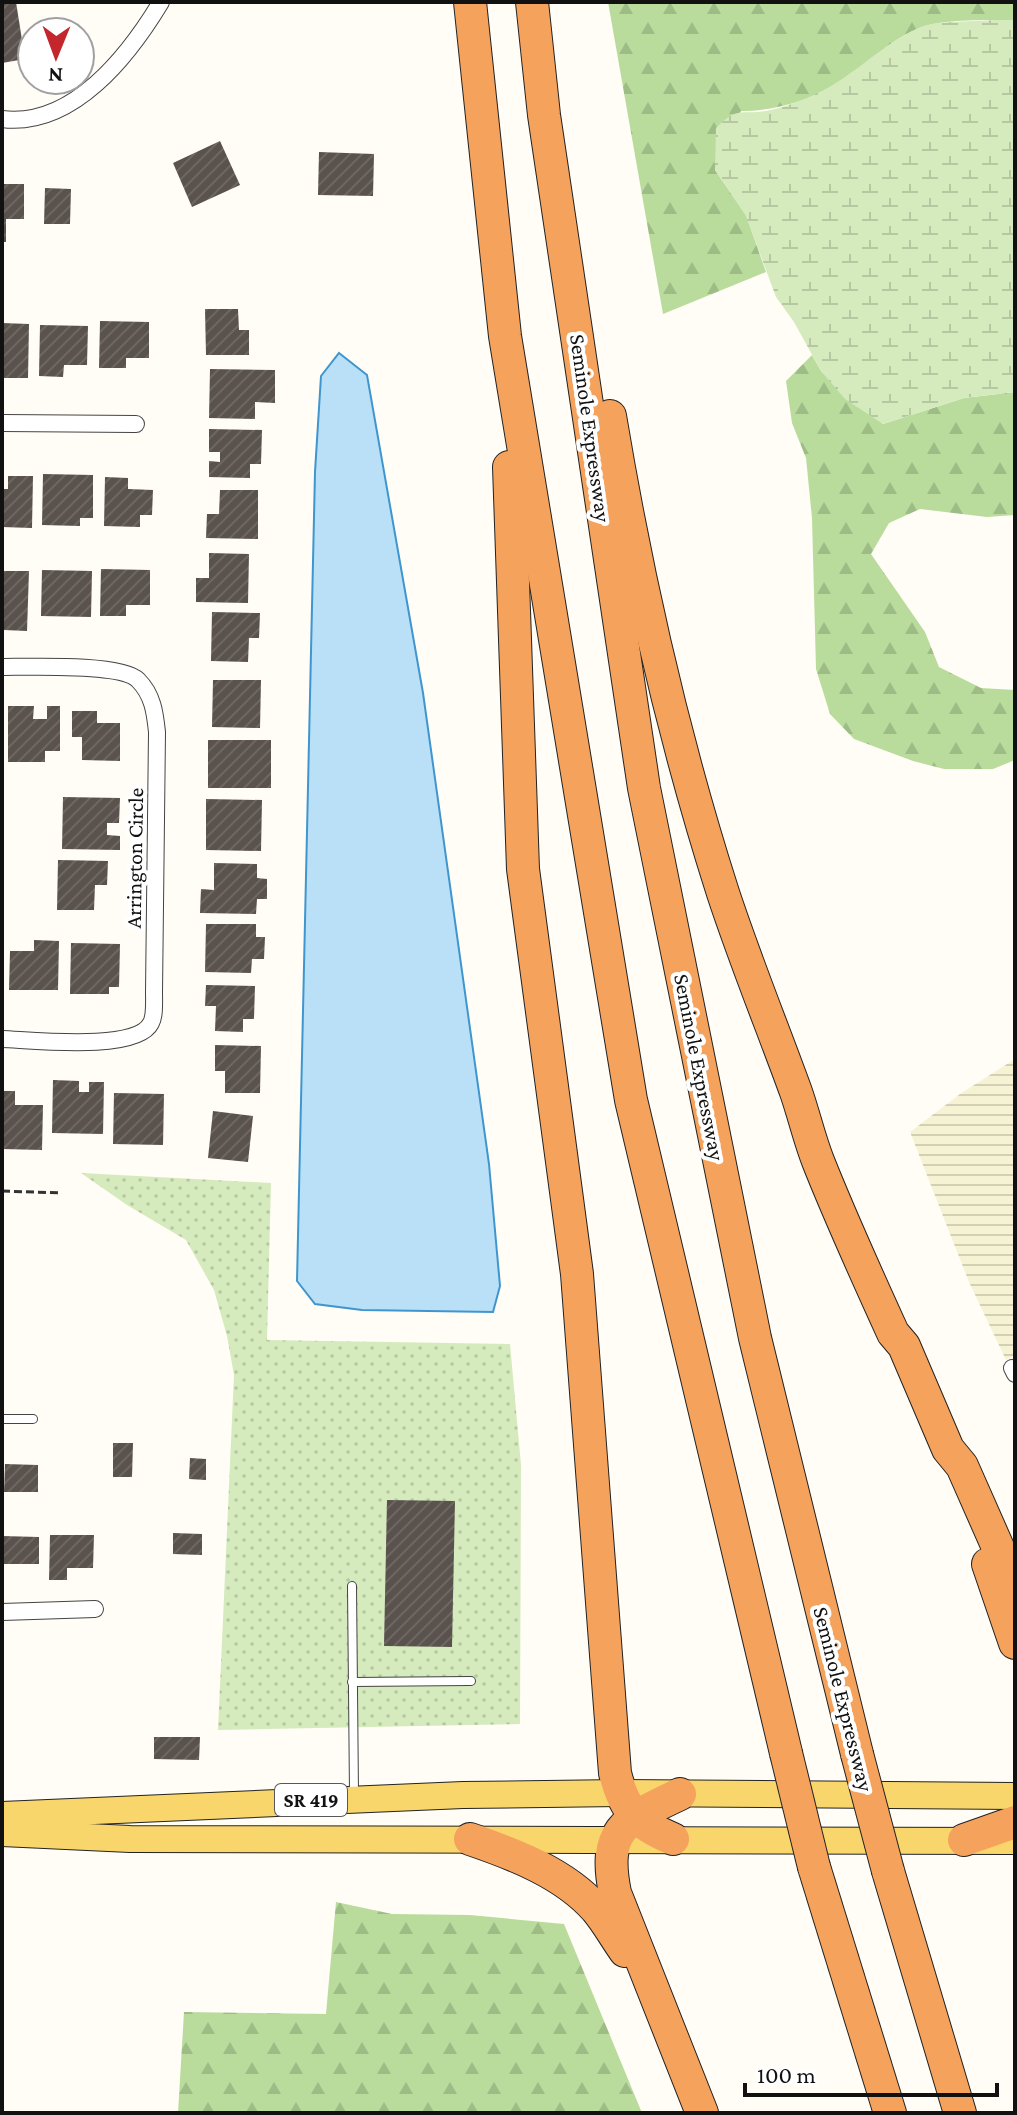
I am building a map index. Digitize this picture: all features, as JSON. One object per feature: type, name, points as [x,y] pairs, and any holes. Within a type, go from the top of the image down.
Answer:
[{"type":"highway","points":[[470,2],[505,336],[631,1100],[814,1867],[890,2113]]},
{"type":"highway","name":"Seminole Expressway","points":[[532,2],[546,131],[644,788],[755,1338],[857,1754],[888,1871],[960,2113]]},
{"type":"highway","points":[[548,2],[598,341],[633,539],[678,740],[719,879],[763,1007],[797,1094],[818,1125],[904,1332],[904,1346],[948,1449],[951,1472],[988,1563],[1015,1643]]},
{"type":"highway","points":[[505,336],[523,869],[577,1274],[615,1773],[623,1817],[609,1865],[615,1893],[702,2113]]},
{"type":"highway","points":[[948,1449],[962,1466],[1015,1586]]},
{"type":"highway","points":[[623,1817],[680,1794]]},
{"type":"highway","points":[[623,1817],[673,1839]]},
{"type":"highway","points":[[964,1840],[1015,1822]]},
{"type":"highway","points":[[470,1839],[509,1852],[557,1877],[595,1908],[654,1993]]},
{"type":"main road","points":[[680,1794],[1015,1796]]},
{"type":"main road","name":"SR 419","points":[[2,1815],[354,1799],[623,1817]]},
{"type":"main road","name":"SR 419","points":[[2,1833],[130,1839],[470,1839],[623,1817]]},
{"type":"main road","points":[[673,1839],[1015,1841]]},
{"type":"street","points":[[2,119],[16,121],[55,111],[84,94],[138,41],[161,2]]},
{"type":"street","points":[[2,423],[136,424]]},
{"type":"street","name":"Arrington Circle","points":[[2,667],[57,666],[118,672],[137,678],[154,706],[157,732],[152,1023],[138,1036],[111,1042],[2,1039]]},
{"type":"street","points":[[2,1612],[95,1609]]},
{"type":"lane","points":[[2,1419],[33,1419]]},
{"type":"lane","points":[[352,1586],[354,1799]]},
{"type":"lane","points":[[352,1682],[471,1681]]},
{"type":"path","points":[[2,1191],[62,1193]]},
{"type":"shaded area","points":[[1015,1059],[1015,1355],[1006,1360],[969,1282],[910,1132],[960,1094]]},
{"type":"green space","points":[[608,2],[1015,2],[1015,20],[931,24],[892,43],[846,78],[809,98],[782,106],[741,111],[715,170],[746,215],[766,272],[663,314]]},
{"type":"green space","points":[[1015,20],[1015,392],[964,398],[883,424],[845,399],[821,371],[776,297],[746,216],[715,170],[716,128],[735,114],[776,109],[823,91],[892,43],[921,27],[947,22]]},
{"type":"green space","points":[[812,355],[821,371],[883,424],[964,398],[1015,392],[1015,515],[987,517],[920,509],[889,523],[871,554],[925,632],[939,667],[981,688],[1015,690],[1015,760],[993,769],[944,769],[854,739],[830,714],[816,669],[812,518],[806,458],[792,423],[786,381]]},
{"type":"green space","points":[[81,1173],[271,1183],[267,1340],[510,1344],[521,1465],[520,1724],[218,1730],[234,1375],[227,1336],[214,1290],[186,1240]]},
{"type":"green space","points":[[336,1902],[392,1914],[470,1915],[564,1924],[642,2113],[178,2113],[184,2012],[326,2014]]},
{"type":"water","points":[[339,353],[367,375],[423,693],[489,1164],[500,1286],[493,1312],[362,1310],[315,1304],[297,1281],[315,472],[321,376]]},
{"type":"building","points":[[16,2],[18,16],[16,61],[2,63],[2,4]]},
{"type":"building","points":[[220,141],[240,185],[192,207],[173,163]]},
{"type":"building","points":[[319,152],[374,154],[373,196],[318,195]]},
{"type":"building","points":[[2,184],[24,184],[24,219],[6,219],[6,242],[2,242]]},
{"type":"building","points":[[45,188],[71,189],[70,224],[44,224]]},
{"type":"building","points":[[205,309],[238,309],[239,330],[249,330],[249,355],[206,355]]},
{"type":"building","points":[[100,321],[149,322],[149,358],[126,358],[126,368],[99,368]]},
{"type":"building","points":[[2,323],[29,324],[28,378],[2,378]]},
{"type":"building","points":[[40,325],[88,326],[87,365],[64,365],[63,377],[39,376]]},
{"type":"building","points":[[210,369],[275,370],[275,403],[255,402],[255,419],[209,418]]},
{"type":"building","points":[[209,429],[262,430],[261,464],[250,464],[250,478],[209,477],[209,461],[220,462],[220,452],[209,452]]},
{"type":"building","points":[[43,474],[93,475],[93,518],[80,518],[80,526],[42,525]]},
{"type":"building","points":[[8,476],[33,476],[32,528],[2,527],[2,489],[8,489]]},
{"type":"building","points":[[105,477],[128,478],[128,489],[153,490],[152,515],[140,515],[140,527],[104,526]]},
{"type":"building","points":[[220,490],[258,490],[258,539],[206,538],[207,514],[219,514]]},
{"type":"building","points":[[209,553],[249,554],[248,603],[196,602],[196,578],[209,578]]},
{"type":"building","points":[[101,569],[150,570],[150,605],[126,605],[126,616],[100,616]]},
{"type":"building","points":[[42,570],[92,571],[91,617],[41,616]]},
{"type":"building","points":[[2,571],[29,571],[27,631],[4,630]]},
{"type":"building","points":[[212,612],[260,613],[259,638],[249,638],[248,662],[211,661]]},
{"type":"building","points":[[213,680],[261,680],[260,728],[212,727]]},
{"type":"building","points":[[8,706],[34,706],[33,719],[47,719],[47,706],[60,706],[60,751],[45,751],[45,762],[8,762]]},
{"type":"building","points":[[72,711],[97,711],[97,723],[120,723],[120,761],[82,760],[82,737],[72,737]]},
{"type":"building","points":[[208,740],[271,740],[271,788],[208,788]]},
{"type":"building","points":[[63,797],[120,798],[119,823],[107,823],[107,835],[120,836],[120,850],[62,849]]},
{"type":"building","points":[[206,799],[262,800],[261,851],[206,850]]},
{"type":"building","points":[[58,860],[108,861],[107,885],[95,885],[94,910],[57,910]]},
{"type":"building","points":[[214,863],[257,864],[257,878],[267,879],[267,899],[257,899],[256,914],[200,913],[201,889],[214,890]]},
{"type":"building","points":[[206,924],[256,924],[256,937],[265,937],[264,959],[252,959],[251,973],[205,972]]},
{"type":"building","points":[[34,940],[59,941],[58,990],[9,990],[10,951],[34,951]]},
{"type":"building","points":[[71,943],[120,944],[119,987],[109,987],[109,994],[70,994]]},
{"type":"building","points":[[206,985],[255,986],[254,1019],[243,1019],[243,1032],[215,1031],[216,1006],[205,1006]]},
{"type":"building","points":[[215,1045],[261,1046],[260,1093],[225,1093],[225,1071],[215,1071]]},
{"type":"building","points":[[53,1080],[79,1081],[79,1092],[89,1092],[89,1082],[104,1082],[103,1134],[52,1133]]},
{"type":"building","points":[[2,1091],[15,1091],[15,1105],[43,1105],[42,1150],[2,1149]]},
{"type":"building","points":[[114,1093],[164,1094],[163,1145],[113,1144]]},
{"type":"building","points":[[213,1111],[253,1116],[248,1162],[208,1158]]},
{"type":"building","points":[[113,1443],[133,1443],[132,1477],[113,1477]]},
{"type":"building","points":[[190,1458],[206,1459],[206,1480],[189,1479]]},
{"type":"building","points":[[5,1464],[38,1465],[38,1492],[4,1492]]},
{"type":"building","points":[[387,1500],[455,1501],[452,1647],[384,1646]]},
{"type":"building","points":[[173,1533],[202,1534],[202,1555],[173,1554]]},
{"type":"building","points":[[50,1535],[94,1535],[93,1568],[67,1568],[67,1580],[49,1580]]},
{"type":"building","points":[[2,1536],[39,1537],[39,1564],[2,1564]]},
{"type":"building","points":[[154,1737],[200,1737],[199,1760],[154,1759]]}]
